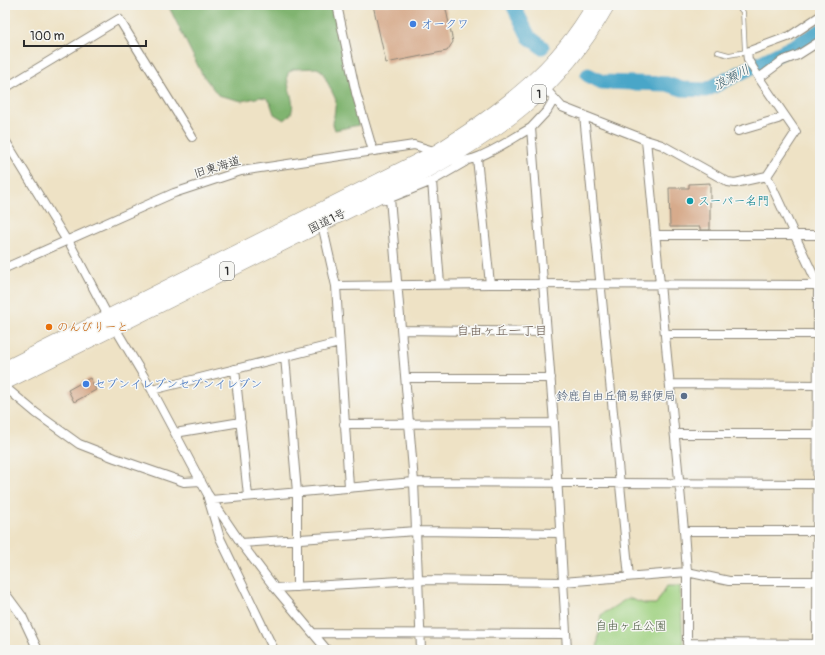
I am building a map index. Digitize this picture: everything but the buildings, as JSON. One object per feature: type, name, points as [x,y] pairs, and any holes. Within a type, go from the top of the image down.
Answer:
[{"type":"highway","name":"国道1号","points":[[545,88],[563,49],[594,5]]},
{"type":"highway","name":"国道1号","points":[[5,382],[190,277],[443,156],[501,126],[545,88],[581,45],[607,5]]},
{"type":"highway","name":"国道1号","points":[[5,369],[112,322],[322,224],[443,156]]},
{"type":"street","points":[[337,5],[356,92],[373,151]]},
{"type":"street","points":[[545,88],[562,107],[662,145],[728,182],[735,183],[767,176],[796,132],[758,77],[747,55],[790,36],[820,16]]},
{"type":"street","points":[[5,88],[119,19],[192,137]]},
{"type":"street","points":[[758,77],[782,61],[798,55],[820,41]]},
{"type":"street","points":[[340,215],[390,198],[432,181],[530,128],[546,110],[545,88]]},
{"type":"street","points":[[584,115],[628,577]]},
{"type":"street","points":[[738,131],[778,119],[784,115]]},
{"type":"street","points":[[530,128],[548,332],[567,650]]},
{"type":"street","points":[[5,140],[67,241],[152,390],[209,496],[241,543],[275,588],[327,650]]},
{"type":"street","points":[[646,140],[671,384],[684,531],[687,572],[688,647],[818,646],[819,285],[767,176]]},
{"type":"street","name":"旧東海道","points":[[5,268],[174,193],[241,171],[414,145],[460,162],[468,161]]},
{"type":"street","points":[[477,158],[490,284]]},
{"type":"street","points":[[432,181],[440,284]]},
{"type":"street","points":[[390,198],[414,482],[421,650]]},
{"type":"street","points":[[322,224],[336,286],[349,487]]},
{"type":"street","points":[[655,235],[820,236]]},
{"type":"street","points":[[336,286],[398,284],[819,285]]},
{"type":"street","points":[[402,330],[548,332]]},
{"type":"street","points":[[665,334],[819,334]]},
{"type":"street","points":[[152,390],[339,343]]},
{"type":"street","points":[[285,357],[297,492],[297,587]]},
{"type":"street","points":[[235,369],[248,496]]},
{"type":"street","points":[[406,378],[551,378]]},
{"type":"street","points":[[671,384],[819,385]]},
{"type":"street","points":[[5,387],[36,413],[79,444],[114,458],[184,482],[201,481]]},
{"type":"street","points":[[175,433],[240,422]]},
{"type":"street","points":[[344,424],[410,425],[554,423]]},
{"type":"street","points":[[675,434],[819,434]]},
{"type":"street","points":[[209,496],[248,496],[414,482],[819,484]]},
{"type":"street","points":[[209,496],[220,538],[274,650]]},
{"type":"street","points":[[241,543],[417,531],[560,533]]},
{"type":"street","points":[[684,531],[819,531]]},
{"type":"street","points":[[275,588],[419,580],[563,582],[687,572],[729,581],[819,581]]},
{"type":"street","points":[[5,593],[22,616],[38,650]]},
{"type":"street","points":[[313,633],[566,634]]},
{"type":"lane","points":[[718,52],[729,55],[747,55],[743,12],[737,5]]},
{"type":"green space","points":[[168,5],[333,5],[359,125],[335,130],[333,124],[336,100],[322,71],[317,68],[293,69],[288,73],[287,79],[293,104],[289,116],[284,120],[274,114],[270,102],[266,98],[260,97],[242,101],[218,95],[202,74]]},
{"type":"green space","name":"自由ヶ丘公園","points":[[667,586],[680,586],[683,643],[686,650],[597,650],[601,615],[628,598],[645,604],[656,604]]},
{"type":"waterway","name":"浪瀬川","points":[[513,5],[529,37],[542,47]]},
{"type":"waterway","name":"浪瀬川","points":[[588,75],[602,82],[667,84],[682,89],[706,90],[798,44],[820,31]]},
{"type":"place","name":"オークワ","points":[[413,24]]},
{"type":"place","name":"スーパー名門","points":[[690,201]]},
{"type":"place","name":"のんびりーと","points":[[49,327]]},
{"type":"place","name":"セブンイレブンセブンイレブン","points":[[86,384]]},
{"type":"place","name":"鈴鹿自由丘簡易郵便局","points":[[684,396]]},
{"type":"district","name":"自由ヶ丘一丁目","points":[[502,330]]}]
